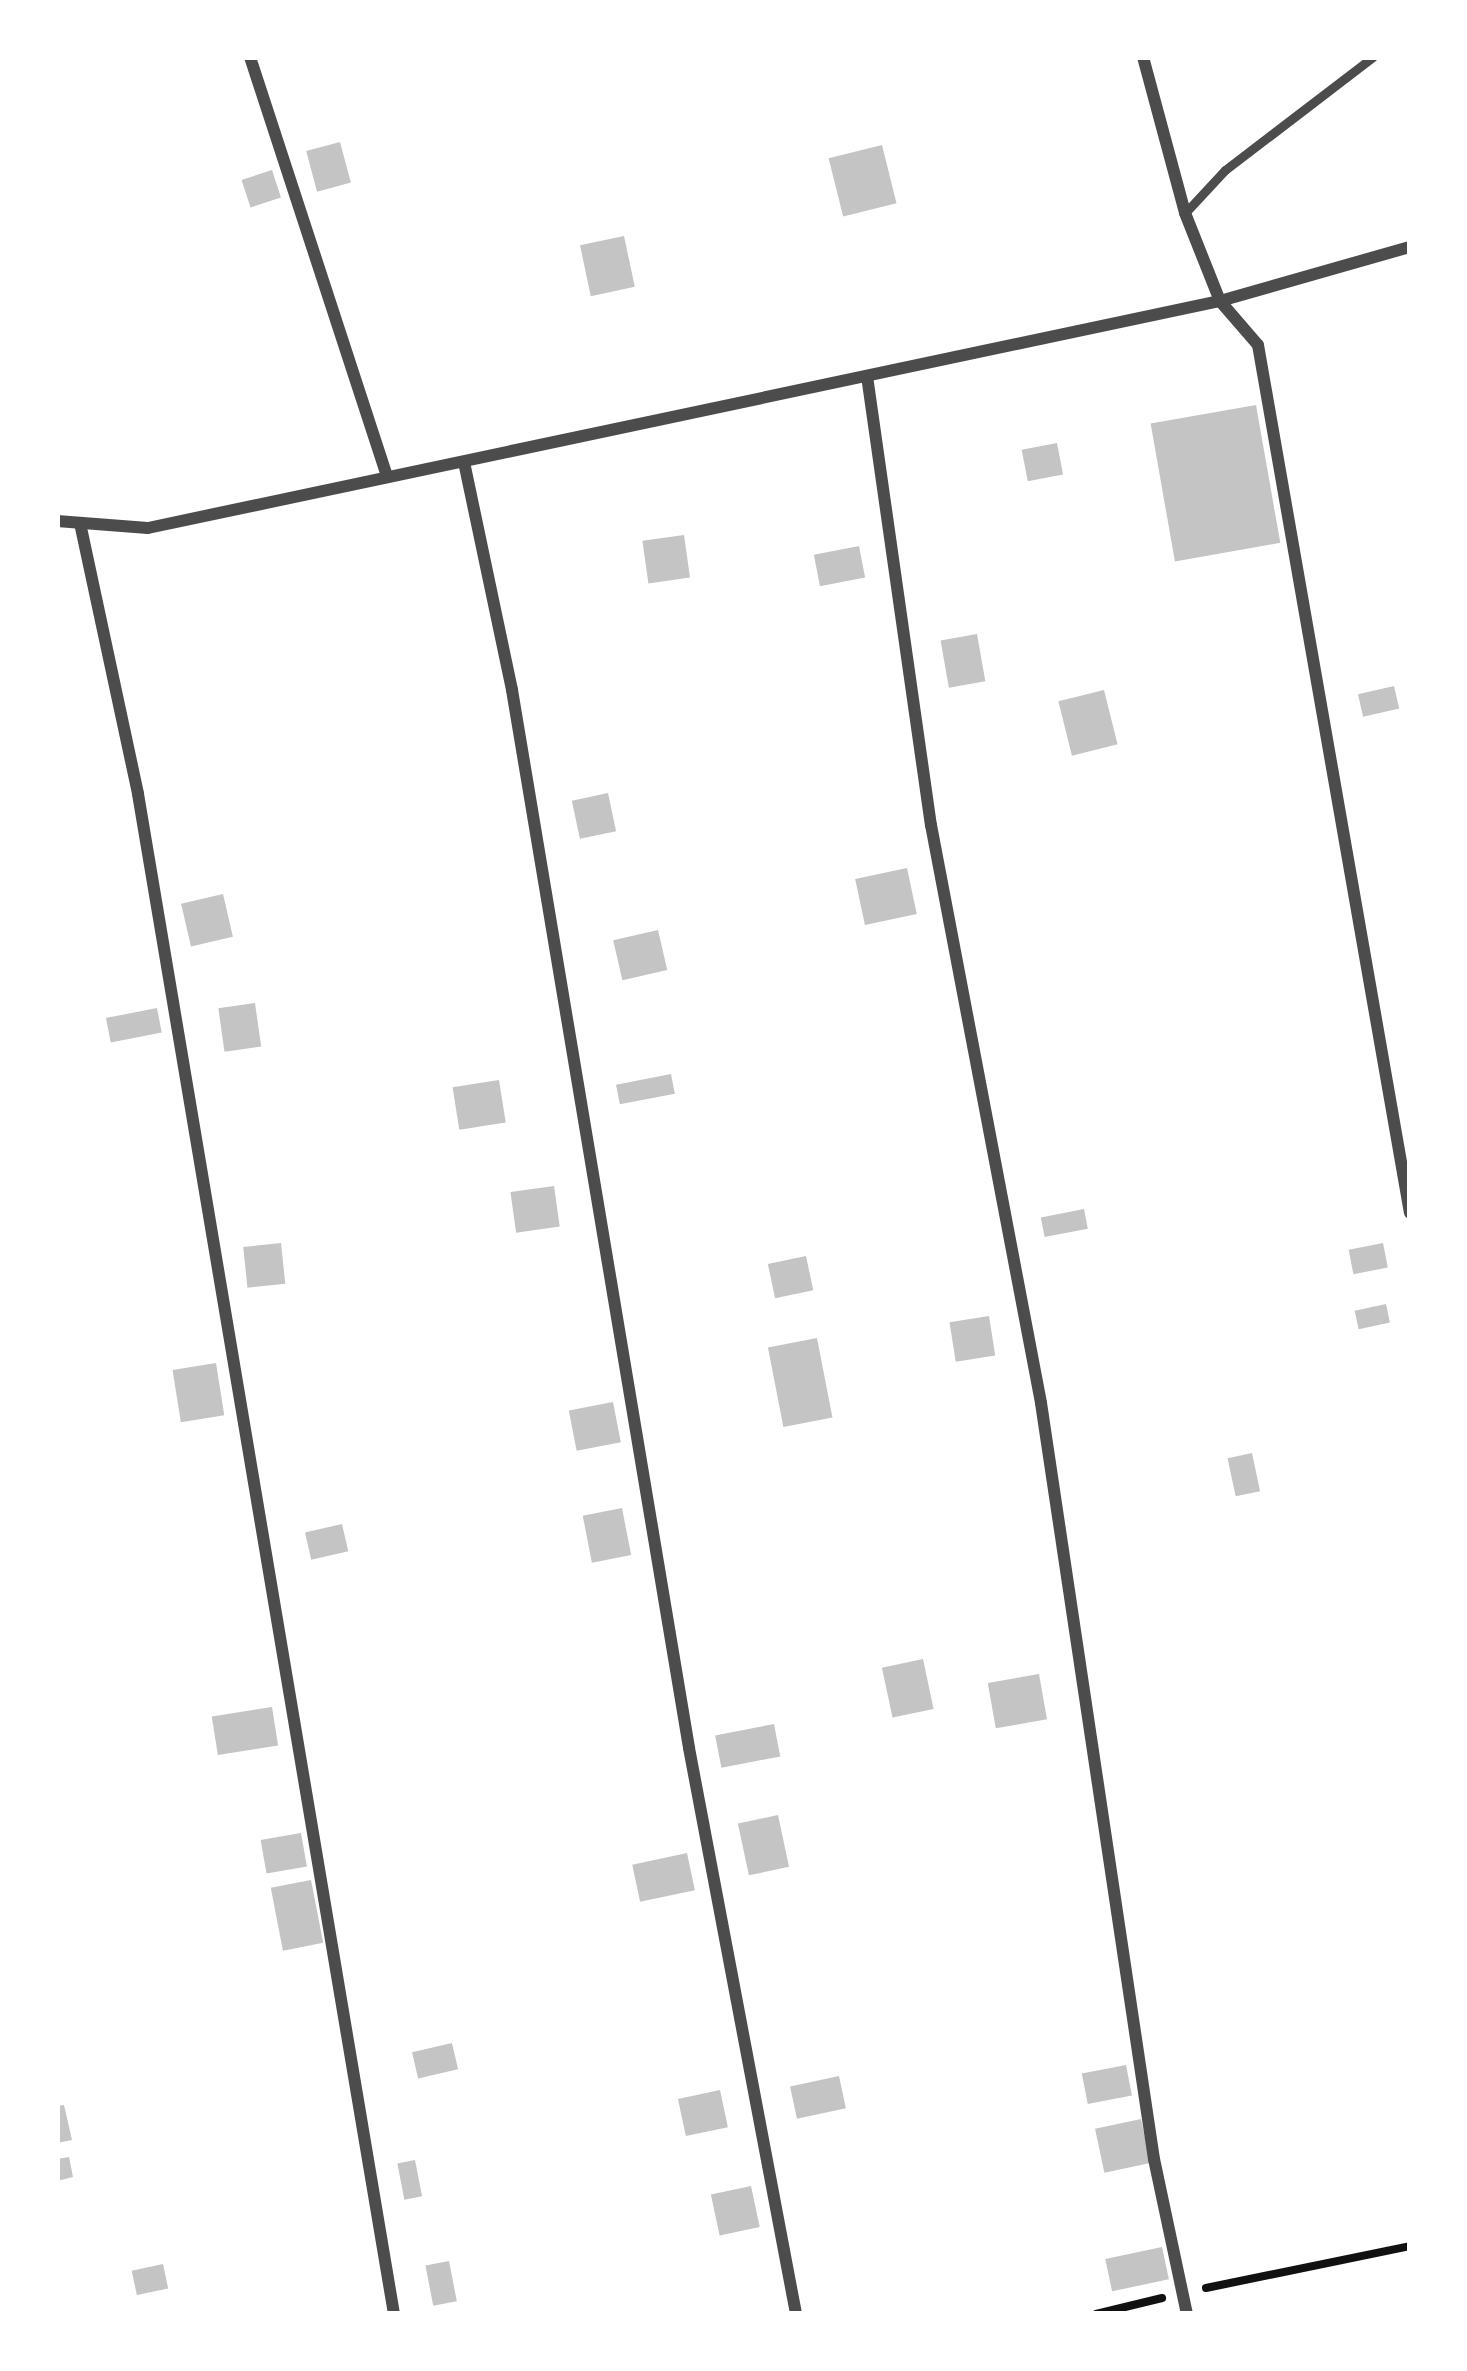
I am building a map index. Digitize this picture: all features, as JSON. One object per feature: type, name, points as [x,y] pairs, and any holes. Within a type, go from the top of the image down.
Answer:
[{"type":"street","points":[[250,57],[387,477]]},
{"type":"street","points":[[1143,57],[1185,213],[1220,301],[1258,345],[1410,1213]]},
{"type":"street","points":[[57,520],[148,528],[1220,301],[1410,247]]},
{"type":"street","points":[[867,376],[931,825],[1041,1403],[1154,2159],[1187,2314]]},
{"type":"street","points":[[464,461],[512,690],[689,1748],[796,2314]]},
{"type":"street","points":[[80,523],[138,794],[394,2314]]},
{"type":"lane","points":[[1185,213],[1225,170],[1373,57]]},
{"type":"path","points":[[1096,2314],[1410,2246]]},
{"type":"building","points":[[340,142],[351,183],[317,192],[306,151]]},
{"type":"building","points":[[882,145],[897,203],[843,217],[829,158]]},
{"type":"building","points":[[272,170],[281,198],[251,207],[242,180]]},
{"type":"building","points":[[624,236],[635,287],[591,296],[580,245]]},
{"type":"building","points":[[1256,405],[1280,543],[1175,561],[1151,424]]},
{"type":"building","points":[[1057,443],[1063,474],[1028,481],[1022,450]]},
{"type":"building","points":[[684,535],[690,578],[648,583],[642,541]]},
{"type":"building","points":[[859,546],[865,577],[820,586],[814,555]]},
{"type":"building","points":[[977,634],[985,681],[949,688],[941,640]]},
{"type":"building","points":[[1394,686],[1399,708],[1363,717],[1358,694]]},
{"type":"building","points":[[1104,690],[1118,744],[1072,756],[1058,701]]},
{"type":"building","points":[[608,793],[616,831],[580,839],[572,801]]},
{"type":"building","points":[[907,868],[917,914],[865,925],[855,879]]},
{"type":"building","points":[[223,894],[233,937],[191,947],[181,904]]},
{"type":"building","points":[[658,930],[667,970],[622,980],[613,940]]},
{"type":"building","points":[[255,1003],[261,1047],[224,1052],[218,1008]]},
{"type":"building","points":[[157,1008],[162,1033],[111,1042],[106,1018]]},
{"type":"building","points":[[671,1074],[675,1094],[620,1104],[616,1085]]},
{"type":"building","points":[[499,1080],[506,1122],[459,1130],[453,1087]]},
{"type":"building","points":[[554,1186],[560,1227],[516,1233],[510,1192]]},
{"type":"building","points":[[1084,1209],[1088,1229],[1045,1237],[1041,1217]]},
{"type":"building","points":[[281,1243],[285,1284],[247,1288],[243,1247]]},
{"type":"building","points":[[1383,1243],[1388,1268],[1353,1274],[1349,1250]]},
{"type":"building","points":[[806,1256],[813,1290],[775,1298],[768,1264]]},
{"type":"building","points":[[1386,1304],[1390,1323],[1359,1329],[1355,1311]]},
{"type":"building","points":[[989,1316],[995,1356],[956,1362],[949,1322]]},
{"type":"building","points":[[817,1338],[832,1418],[783,1427],[768,1348]]},
{"type":"building","points":[[216,1363],[224,1415],[181,1422],[173,1370]]},
{"type":"building","points":[[613,1402],[621,1442],[577,1451],[569,1411]]},
{"type":"building","points":[[1252,1453],[1260,1491],[1236,1496],[1228,1458]]},
{"type":"building","points":[[622,1508],[631,1555],[592,1563],[583,1516]]},
{"type":"building","points":[[342,1524],[348,1551],[311,1560],[305,1533]]},
{"type":"building","points":[[923,1659],[934,1709],[893,1718],[882,1668]]},
{"type":"building","points":[[1039,1674],[1047,1719],[996,1728],[988,1683]]},
{"type":"building","points":[[272,1707],[278,1746],[218,1755],[212,1717]]},
{"type":"building","points":[[774,1724],[780,1756],[721,1768],[715,1735]]},
{"type":"building","points":[[778,1815],[789,1867],[749,1875],[738,1824]]},
{"type":"building","points":[[301,1833],[307,1866],[267,1874],[261,1840]]},
{"type":"building","points":[[687,1853],[695,1890],[640,1902],[632,1865]]},
{"type":"building","points":[[311,1880],[323,1943],[283,1951],[271,1888]]},
{"type":"building","points":[[452,2043],[458,2069],[418,2079],[412,2052]]},
{"type":"building","points":[[1126,2065],[1132,2095],[1088,2104],[1082,2074]]},
{"type":"building","points":[[839,2076],[846,2108],[797,2119],[790,2086]]},
{"type":"building","points":[[720,2090],[728,2127],[686,2136],[678,2099]]},
{"type":"building","points":[[64,2105],[72,2140],[57,2143],[57,2106]]},
{"type":"building","points":[[1141,2119],[1150,2163],[1104,2173],[1095,2129]]},
{"type":"building","points":[[69,2157],[73,2177],[57,2181],[57,2159]]},
{"type":"building","points":[[415,2160],[422,2196],[404,2200],[397,2163]]},
{"type":"building","points":[[751,2186],[760,2227],[720,2236],[711,2195]]},
{"type":"building","points":[[1162,2247],[1169,2279],[1112,2291],[1105,2259]]},
{"type":"building","points":[[449,2261],[457,2301],[433,2306],[425,2266]]},
{"type":"building","points":[[163,2264],[168,2288],[137,2295],[132,2271]]}]
